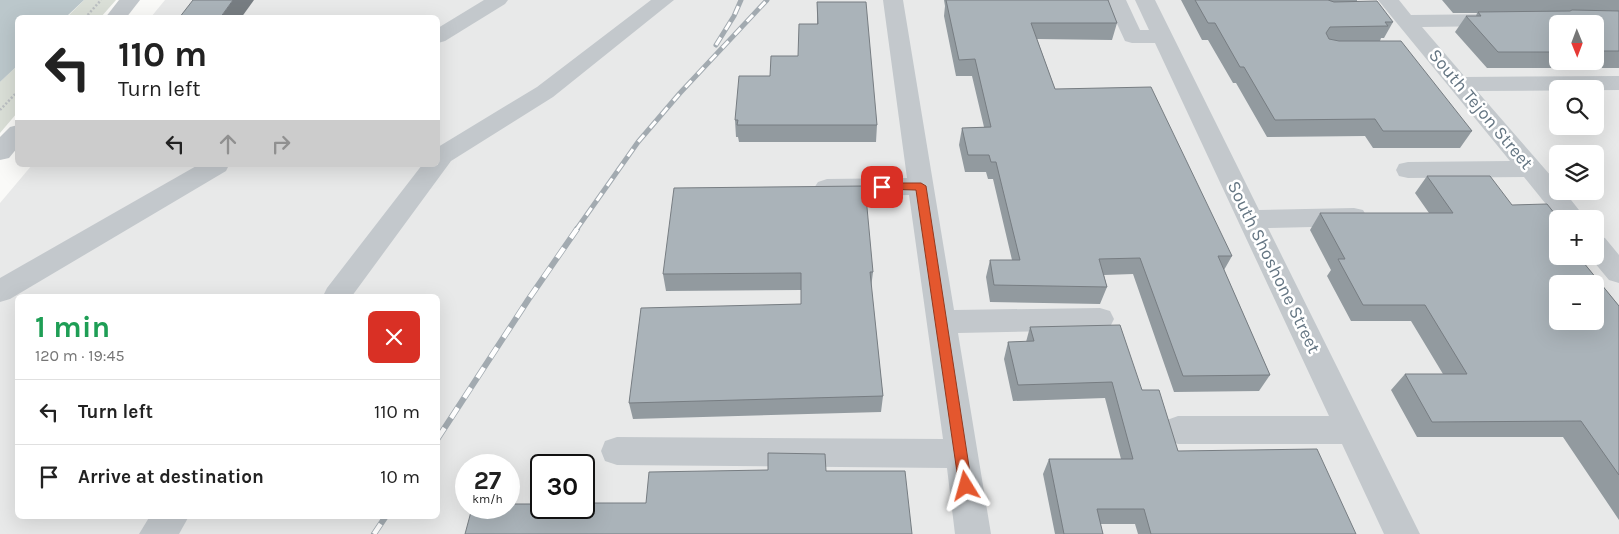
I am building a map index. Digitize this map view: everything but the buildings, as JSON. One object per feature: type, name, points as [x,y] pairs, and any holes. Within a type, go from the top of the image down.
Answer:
[{"type":"street","points":[[118,15],[130,0]]},
{"type":"street","points":[[440,36],[498,0]]},
{"type":"street","points":[[440,158],[442,155],[545,92],[664,0]]},
{"type":"street","points":[[893,0],[973,534]]},
{"type":"street","points":[[1116,0],[1132,37],[1163,36]]},
{"type":"street","name":"South Shoshone Street","points":[[1146,0],[1402,534]]},
{"type":"street","points":[[1390,10],[1522,20]]},
{"type":"street","name":"South Tejon Street","points":[[1390,10],[1430,50],[1565,210]]},
{"type":"street","points":[[1403,50],[1430,50]]},
{"type":"street","points":[[1459,84],[1619,83]]},
{"type":"street","points":[[0,152],[15,135]]},
{"type":"street","points":[[0,291],[214,167]]},
{"type":"street","points":[[338,294],[434,167]]},
{"type":"street","points":[[1408,170],[1531,170]]},
{"type":"street","points":[[806,188],[921,186]]},
{"type":"street","points":[[1251,219],[1380,217]]},
{"type":"street","points":[[1604,256],[1619,273]]},
{"type":"street","points":[[941,322],[1100,319]]},
{"type":"street","points":[[1178,430],[1352,430]]},
{"type":"street","points":[[617,451],[961,454]]},
{"type":"street","points":[[157,534],[170,519]]},
{"type":"path","points":[[88,15],[101,0]]},
{"type":"path","points":[[0,110],[15,94]]},
{"type":"shaded area","points":[[0,0],[84,0],[68,15],[15,15],[15,68],[0,82]]},
{"type":"shaded area","points":[[84,0],[116,0],[103,15],[69,15]]},
{"type":"shaded area","points":[[165,0],[1619,0],[1619,534],[0,534],[0,203],[30,167],[440,167],[440,15],[153,15]]},
{"type":"shaded area","points":[[15,68],[15,115],[0,133],[0,82]]},
{"type":"railway","points":[[716,45],[734,16],[741,0]]},
{"type":"railway","points":[[576,230],[638,142],[680,93],[767,0]]},
{"type":"railway","points":[[440,435],[577,229]]},
{"type":"railway","points":[[374,534],[384,519]]},
{"type":"route","points":[[882,187],[921,186],[966,486]]}]
